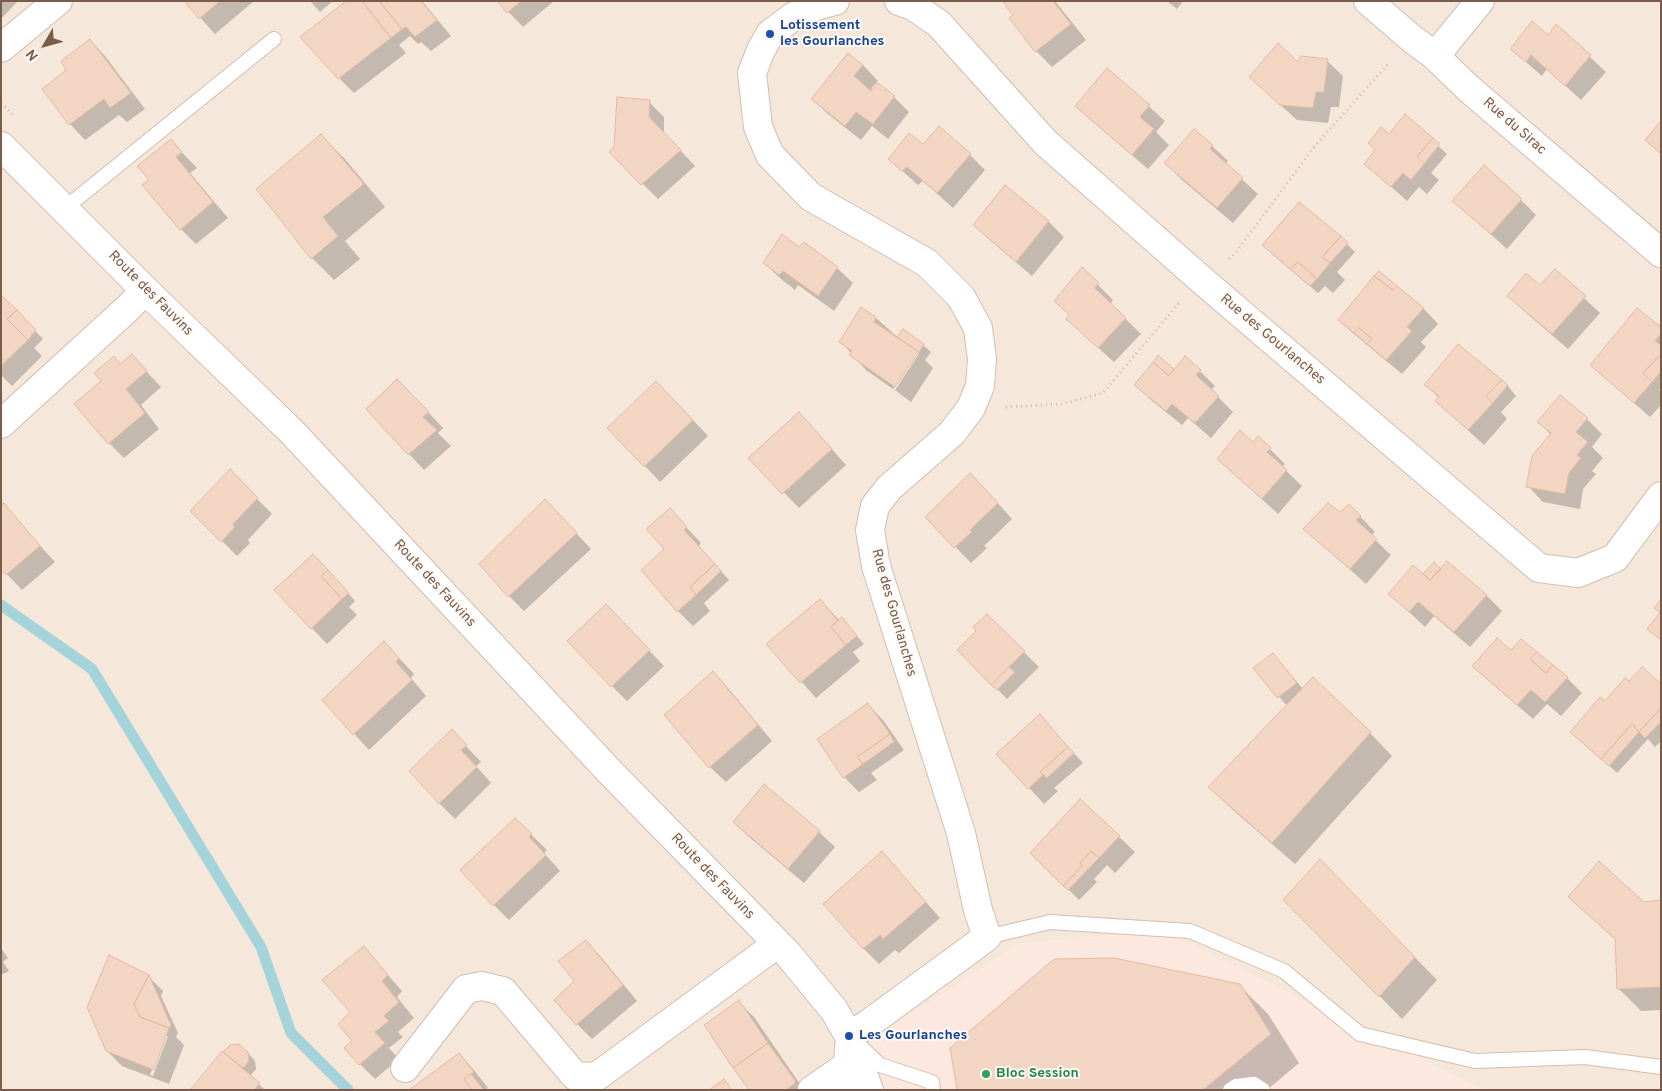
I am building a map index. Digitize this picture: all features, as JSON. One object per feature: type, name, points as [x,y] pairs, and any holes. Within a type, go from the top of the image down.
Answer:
[{"type":"street","points":[[1,48],[58,1]]},
{"type":"street","name":"Rue des Gourlanches","points":[[835,1],[794,16],[770,34],[752,73],[758,127],[770,155],[811,197],[927,263],[961,297],[978,328],[982,359],[980,386],[970,408],[952,433],[889,488],[876,506],[870,530],[876,566],[961,833],[978,910],[987,936]]},
{"type":"street","name":"Rue des Gourlanches","points":[[900,1],[913,6],[939,24],[1053,149],[1204,282],[1539,568],[1578,573],[1615,558],[1661,496]]},
{"type":"street","name":"Rue du Sirac","points":[[1368,1],[1661,253]]},
{"type":"street","points":[[1434,56],[1480,1]]},
{"type":"street","name":"Route des Fauvins","points":[[4,155],[64,209],[291,431],[610,772],[777,944],[818,989],[834,1010],[849,1036],[869,1090]]},
{"type":"street","points":[[1,424],[128,308],[145,290]]},
{"type":"street","points":[[812,1090],[847,1078],[849,1036],[987,936]]},
{"type":"street","points":[[405,1068],[466,989],[482,986],[503,991],[575,1076],[596,1077],[777,944]]},
{"type":"lane","points":[[64,209],[274,39]]},
{"type":"lane","points":[[987,936],[1050,922],[1190,931],[1284,971],[1360,1034],[1475,1061],[1585,1057],[1661,1067]]},
{"type":"lane","points":[[849,1036],[880,1065],[932,1082],[933,1090]]},
{"type":"lane","points":[[1230,1090],[1236,1086],[1254,1084],[1263,1090]]},
{"type":"shaded area","points":[[1,1],[1661,1],[1661,1090],[1483,1090],[1163,931],[1020,944],[884,1032],[810,1090],[1,1090]]},
{"type":"shaded area","points":[[1164,931],[1483,1090],[810,1090],[884,1032],[1020,944]]},
{"type":"building","points":[[184,1],[220,1],[199,19]]},
{"type":"building","points":[[346,1],[362,1],[391,38],[338,79],[300,37]]},
{"type":"building","points":[[362,1],[379,1],[402,29],[391,38]]},
{"type":"building","points":[[379,1],[421,1],[437,20],[415,37],[406,27],[402,29]]},
{"type":"building","points":[[497,1],[521,1],[507,13]]},
{"type":"building","points":[[1002,1],[1053,1],[1071,24],[1035,52],[1009,18],[1013,15]]},
{"type":"building","points":[[1532,21],[1548,35],[1556,24],[1591,55],[1565,86],[1531,55],[1526,62],[1510,49]]},
{"type":"building","points":[[90,39],[131,93],[110,108],[104,99],[69,125],[42,89],[66,70],[61,61]]},
{"type":"building","points":[[1278,43],[1298,62],[1301,56],[1328,59],[1324,92],[1316,92],[1313,108],[1280,105],[1249,77]]},
{"type":"building","points":[[848,53],[863,65],[854,76],[871,91],[878,83],[895,96],[873,124],[856,112],[845,126],[811,99]]},
{"type":"building","points":[[1107,68],[1150,105],[1140,117],[1154,129],[1132,155],[1075,106]]},
{"type":"building","points":[[617,97],[650,100],[649,117],[681,150],[641,185],[609,152],[614,147]]},
{"type":"building","points":[[1405,114],[1433,138],[1417,157],[1424,164],[1411,180],[1403,173],[1391,187],[1364,164],[1375,150],[1368,143],[1381,127],[1389,134]]},
{"type":"building","points":[[1661,121],[1661,154],[1645,140]]},
{"type":"building","points":[[939,126],[971,154],[937,193],[907,167],[902,171],[888,159],[909,133],[923,144]]},
{"type":"building","points":[[1194,129],[1213,145],[1210,149],[1243,178],[1217,208],[1164,163]]},
{"type":"building","points":[[321,134],[364,184],[323,217],[338,236],[311,259],[256,189]]},
{"type":"building","points":[[1433,138],[1440,144],[1424,164],[1417,157]]},
{"type":"building","points":[[171,139],[182,152],[176,157],[213,202],[180,230],[142,185],[149,180],[137,166]]},
{"type":"building","points":[[1484,165],[1522,199],[1491,234],[1452,201]]},
{"type":"building","points":[[1005,185],[1049,221],[1016,262],[973,225]]},
{"type":"building","points":[[1299,202],[1341,236],[1322,257],[1330,263],[1317,279],[1298,262],[1290,269],[1262,245]]},
{"type":"building","points":[[782,234],[799,247],[804,242],[838,267],[818,296],[783,271],[779,275],[763,263]]},
{"type":"building","points":[[1341,236],[1348,243],[1330,263],[1322,257]]},
{"type":"building","points":[[1298,262],[1317,279],[1310,286],[1290,269]]},
{"type":"building","points":[[1082,267],[1099,283],[1095,288],[1126,318],[1098,348],[1066,319],[1069,315],[1054,301]]},
{"type":"building","points":[[1555,269],[1586,296],[1552,334],[1507,296],[1526,273],[1540,285]]},
{"type":"building","points":[[1379,271],[1397,286],[1393,290],[1374,276]]},
{"type":"building","points":[[1374,276],[1393,290],[1397,286],[1424,308],[1407,327],[1412,331],[1386,360],[1367,344],[1372,339],[1359,328],[1354,333],[1338,320]]},
{"type":"building","points":[[1,295],[17,310],[7,319],[28,340],[1,366]]},
{"type":"building","points":[[861,307],[876,317],[874,322],[919,352],[895,387],[849,355],[852,351],[839,342]]},
{"type":"building","points":[[1637,308],[1661,327],[1661,334],[1655,341],[1661,345],[1661,354],[1643,373],[1652,382],[1634,403],[1590,365]]},
{"type":"building","points":[[17,310],[36,330],[28,340],[7,319]]},
{"type":"building","points":[[1359,328],[1372,339],[1367,344],[1354,333]]},
{"type":"building","points":[[903,329],[924,344],[919,352],[897,337]]},
{"type":"building","points":[[1458,344],[1502,380],[1486,396],[1493,403],[1468,430],[1435,401],[1439,396],[1424,385]]},
{"type":"building","points":[[132,354],[147,371],[126,389],[145,413],[108,444],[74,404],[101,381],[94,373],[114,356],[120,364]]},
{"type":"building","points":[[1661,354],[1661,372],[1652,382],[1643,373]]},
{"type":"building","points":[[1158,355],[1174,369],[1169,376],[1153,362]]},
{"type":"building","points":[[1185,356],[1201,370],[1196,375],[1219,396],[1195,423],[1172,404],[1166,411],[1134,385],[1153,362],[1169,376]]},
{"type":"building","points":[[397,379],[429,412],[423,417],[437,430],[408,455],[366,409]]},
{"type":"building","points":[[1502,380],[1508,385],[1493,403],[1486,396]]},
{"type":"building","points":[[656,381],[693,420],[644,467],[607,428]]},
{"type":"building","points":[[1560,395],[1588,418],[1576,432],[1588,442],[1577,455],[1581,458],[1569,473],[1565,494],[1526,487],[1532,456],[1551,433],[1537,422]]},
{"type":"building","points":[[799,412],[832,449],[782,494],[748,458]]},
{"type":"building","points":[[1240,430],[1253,442],[1258,436],[1271,448],[1267,452],[1287,470],[1262,499],[1217,459]]},
{"type":"building","points":[[230,469],[258,498],[233,524],[235,527],[221,542],[190,511]]},
{"type":"building","points":[[970,473],[998,503],[970,530],[972,532],[954,548],[925,517]]},
{"type":"building","points":[[545,499],[577,533],[508,597],[479,564]]},
{"type":"building","points":[[4,503],[40,546],[6,575],[1,570],[1,505]]},
{"type":"building","points":[[1328,503],[1340,512],[1349,504],[1361,516],[1356,520],[1377,539],[1350,569],[1303,529]]},
{"type":"building","points":[[670,508],[687,527],[684,530],[715,564],[690,587],[696,595],[677,612],[641,570],[664,549],[646,529]]},
{"type":"building","points":[[313,554],[328,570],[321,576],[342,599],[311,629],[274,590]]},
{"type":"building","points":[[1447,561],[1487,595],[1454,632],[1418,602],[1409,612],[1388,594],[1413,565],[1430,580]]},
{"type":"building","points":[[1434,562],[1441,569],[1430,580],[1423,574]]},
{"type":"building","points":[[715,564],[721,571],[696,595],[690,587]]},
{"type":"building","points":[[328,570],[349,593],[342,599],[321,576]]},
{"type":"building","points":[[820,599],[838,621],[831,627],[846,645],[800,683],[766,644]]},
{"type":"building","points":[[1661,599],[1661,611],[1660,612],[1654,608]]},
{"type":"building","points":[[606,604],[650,650],[611,687],[567,641]]},
{"type":"building","points":[[1661,611],[1661,640],[1647,629]]},
{"type":"building","points":[[987,614],[1025,651],[991,685],[957,650],[976,631],[973,627]]},
{"type":"building","points":[[842,617],[857,636],[846,645],[831,627]]},
{"type":"building","points":[[1497,638],[1511,650],[1521,639],[1537,652],[1530,659],[1546,673],[1553,665],[1568,677],[1545,702],[1531,690],[1517,705],[1472,666]]},
{"type":"building","points":[[384,641],[399,658],[396,662],[412,680],[353,735],[322,700]]},
{"type":"building","points":[[1537,652],[1553,665],[1546,673],[1530,659]]},
{"type":"building","points":[[1273,653],[1297,683],[1277,698],[1253,668]]},
{"type":"building","points":[[1009,667],[1015,672],[997,690],[991,685]]},
{"type":"building","points":[[1642,667],[1661,684],[1661,708],[1639,732],[1632,724],[1601,759],[1570,732],[1600,697],[1605,701],[1625,678],[1629,681]]},
{"type":"building","points":[[713,671],[758,725],[709,768],[664,715]]},
{"type":"building","points":[[1313,677],[1371,732],[1272,843],[1208,787]]},
{"type":"building","points":[[868,703],[890,734],[857,757],[863,764],[843,778],[817,739]]},
{"type":"building","points":[[1661,708],[1661,722],[1645,738],[1639,732]]},
{"type":"building","points":[[1040,714],[1068,747],[1040,772],[1043,775],[1028,789],[996,754]]},
{"type":"building","points":[[1632,724],[1639,732],[1609,766],[1601,759]]},
{"type":"building","points":[[452,729],[467,745],[461,750],[477,767],[439,804],[409,771]]},
{"type":"building","points":[[890,734],[894,742],[863,764],[857,757]]},
{"type":"building","points":[[1068,747],[1074,753],[1047,778],[1040,772]]},
{"type":"building","points":[[764,784],[820,831],[788,869],[733,822]]},
{"type":"building","points":[[1080,799],[1120,836],[1099,858],[1091,851],[1080,863],[1082,866],[1063,886],[1030,853]]},
{"type":"building","points":[[515,818],[532,834],[529,837],[546,855],[493,906],[460,870]]},
{"type":"building","points":[[882,851],[926,902],[883,939],[880,935],[863,949],[823,904]]},
{"type":"building","points":[[1091,851],[1099,858],[1068,890],[1063,886],[1082,866],[1080,863]]},
{"type":"building","points":[[1320,859],[1415,957],[1379,997],[1283,900]]},
{"type":"building","points":[[1599,861],[1644,902],[1661,900],[1661,987],[1617,989],[1615,939],[1568,897]]},
{"type":"building","points":[[586,940],[623,985],[576,1025],[554,1000],[574,981],[558,961]]},
{"type":"building","points":[[364,946],[388,975],[382,981],[399,1002],[384,1016],[389,1021],[375,1032],[385,1043],[359,1065],[344,1048],[352,1041],[338,1024],[350,1012],[322,980]]},
{"type":"building","points":[[109,955],[149,975],[134,1004],[140,1017],[169,1028],[154,1070],[106,1051],[87,1007]]},
{"type":"building","points":[[1114,958],[1240,984],[1271,1034],[1203,1090],[957,1090],[950,1048],[1054,959]]},
{"type":"building","points":[[149,975],[171,1025],[169,1028],[140,1017],[134,1004]]},
{"type":"building","points":[[739,1000],[768,1043],[733,1068],[704,1025]]},
{"type":"building","points":[[768,1043],[796,1082],[786,1090],[749,1090],[733,1068]]},
{"type":"building","points":[[239,1044],[248,1052],[249,1061],[243,1068],[223,1052],[230,1045]]},
{"type":"building","points":[[222,1051],[260,1083],[254,1090],[190,1090]]},
{"type":"building","points":[[459,1053],[474,1072],[464,1079],[472,1090],[409,1090]]},
{"type":"building","points":[[471,1074],[484,1090],[472,1090],[464,1079]]},
{"type":"building","points":[[724,1079],[732,1090],[709,1090]]},
{"type":"waterway","points":[[1,605],[92,669],[261,947],[291,1033],[348,1090]]},
{"type":"place","name":"Lotissement les Gourlanches","points":[[770,34]]},
{"type":"place","name":"Les Gourlanches","points":[[849,1036]]},
{"type":"place","name":"Bloc Session","points":[[986,1074]]}]
